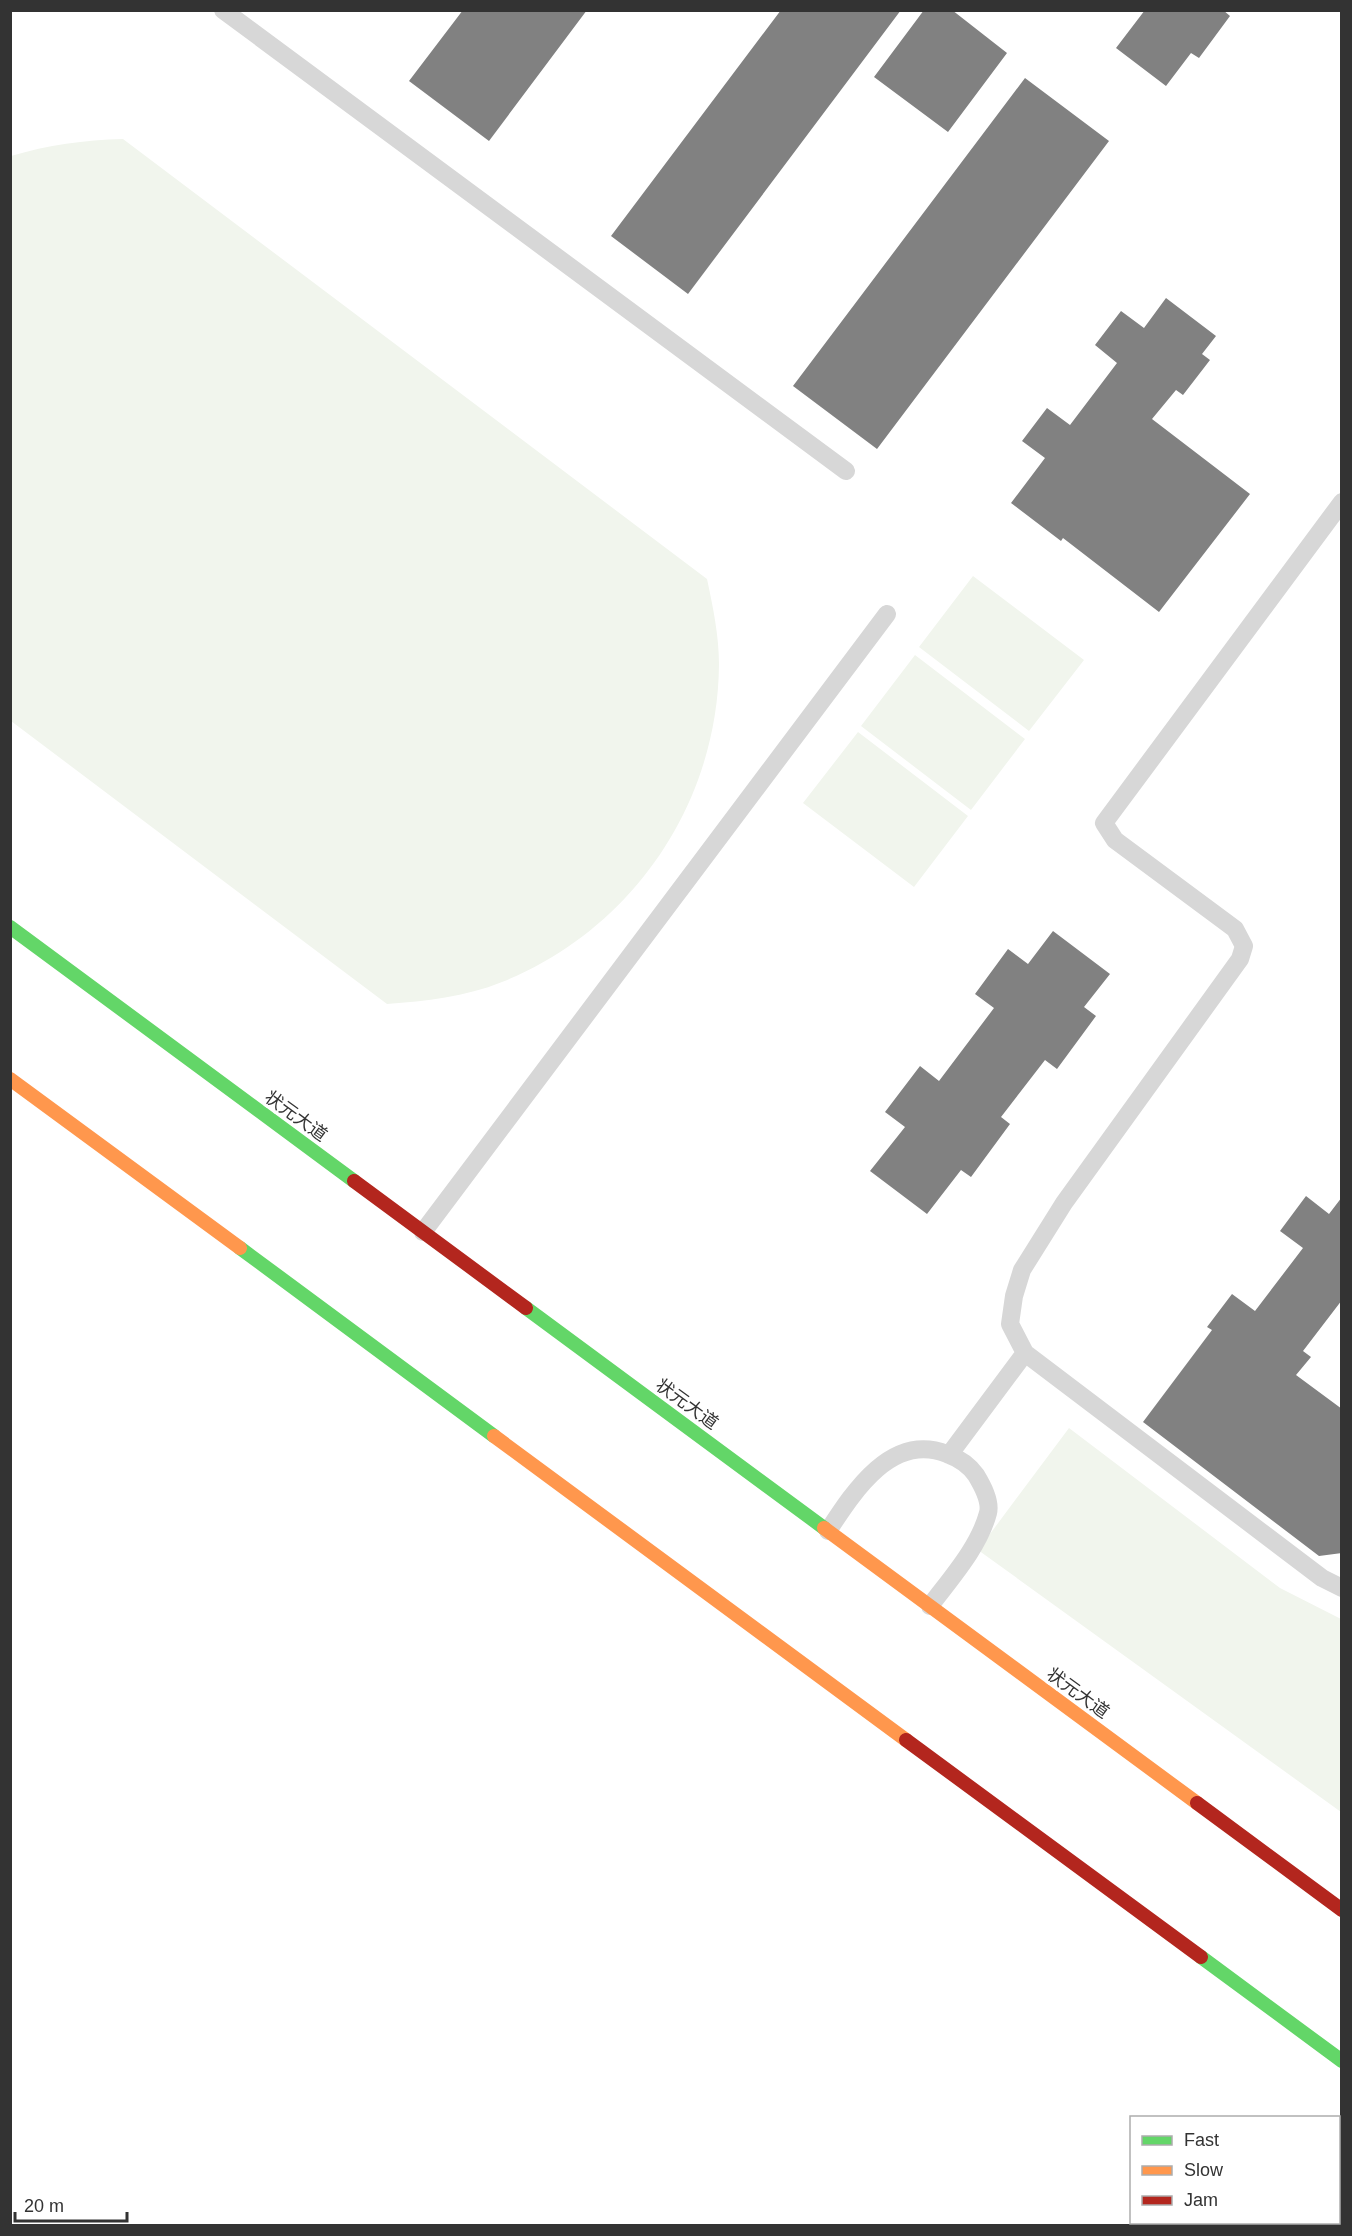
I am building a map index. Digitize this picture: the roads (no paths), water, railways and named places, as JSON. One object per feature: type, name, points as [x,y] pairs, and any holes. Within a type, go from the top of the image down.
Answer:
[{"type":"main road","name":"状元大道","points":[[10,927],[1341,1910]]},
{"type":"main road","points":[[10,1079],[1341,2061]]},
{"type":"lane","points":[[223,10],[846,471]]},
{"type":"lane","points":[[1341,502],[1104,823],[1115,840],[1235,929],[1244,946],[1240,959],[1064,1203],[1022,1270],[1014,1296],[1010,1324],[1025,1353],[1322,1578],[1341,1588]]},
{"type":"lane","points":[[423,1232],[887,614]]},
{"type":"lane","points":[[949,1455],[1025,1353]]},
{"type":"lane","points":[[828,1530],[851,1495],[869,1474],[890,1459],[908,1451],[934,1449],[949,1455],[972,1470],[984,1487],[989,1511],[963,1561],[930,1606]]}]
